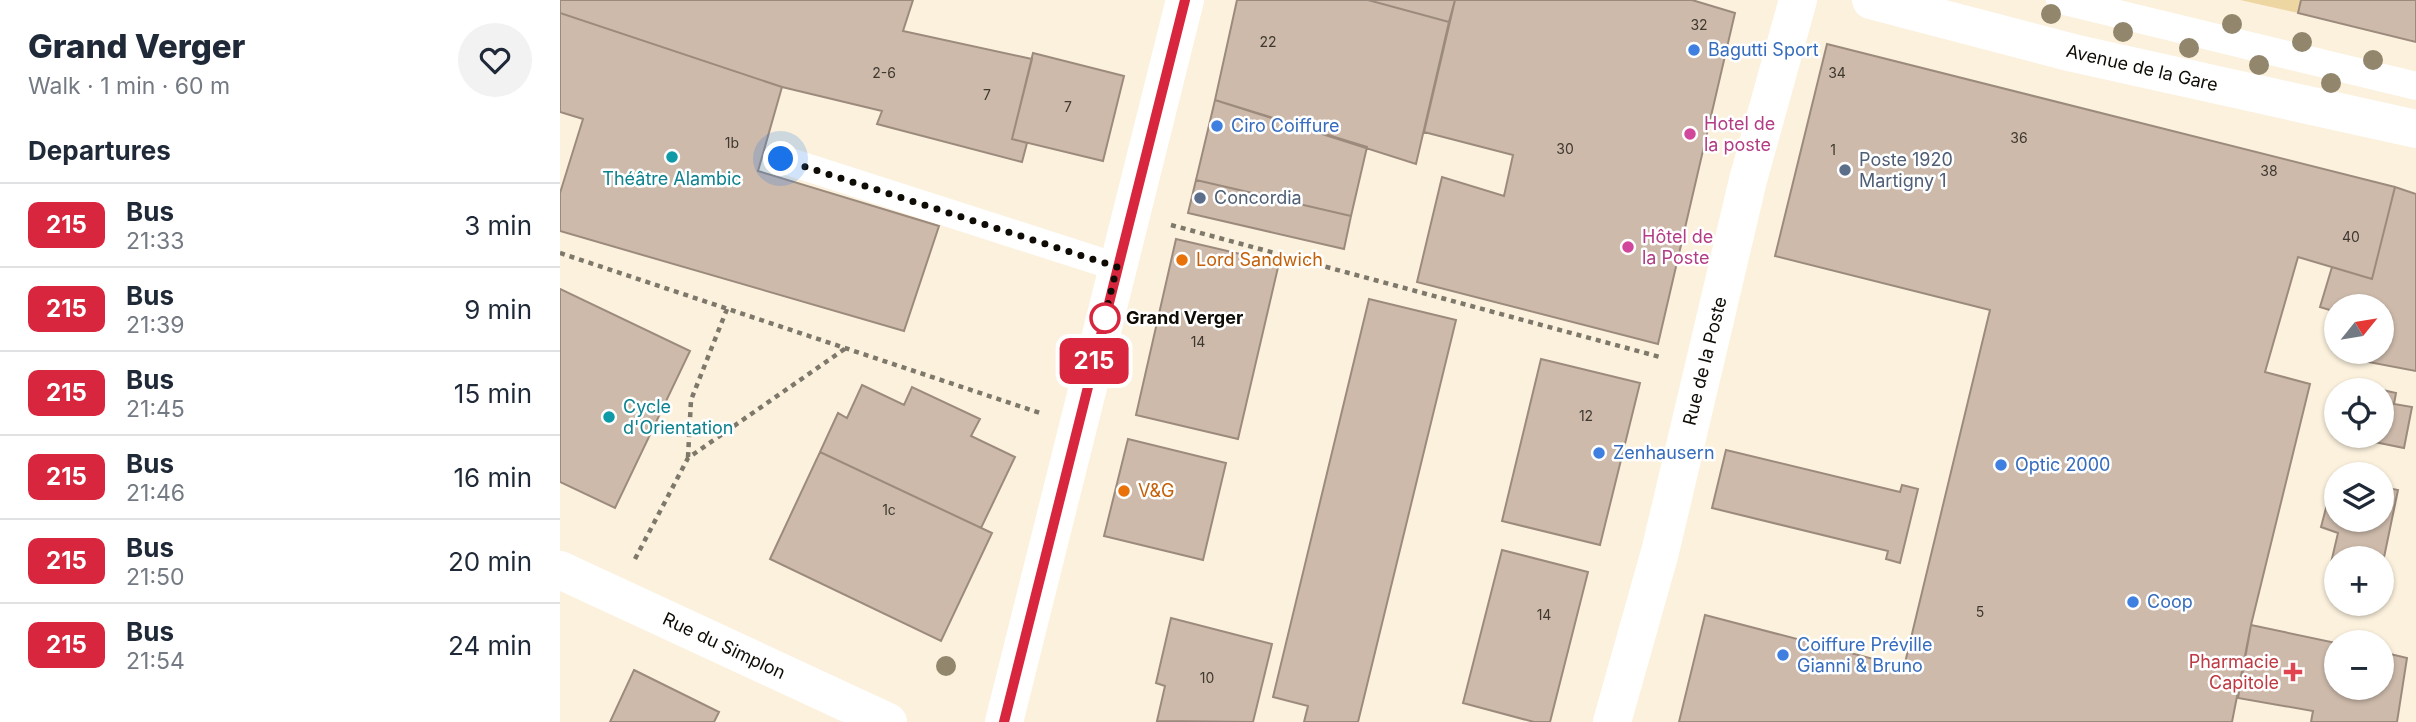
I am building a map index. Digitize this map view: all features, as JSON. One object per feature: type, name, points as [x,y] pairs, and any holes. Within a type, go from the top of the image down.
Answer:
[{"type":"street","points":[[1004,722],[1185,0]]},
{"type":"street","name":"Rue de la Poste","points":[[1612,722],[1660,552],[1748,180],[1798,0]]},
{"type":"street","name":"Avenue de la Gare","points":[[1871,0],[2073,53],[2416,129]]},
{"type":"street","points":[[2060,0],[2416,86]]},
{"type":"street","points":[[781,159],[1117,267]]},
{"type":"street","name":"Rue du Simplon","points":[[560,570],[888,722]]},
{"type":"path","points":[[1166,224],[1660,357]]},
{"type":"path","points":[[560,253],[1051,417]]},
{"type":"path","points":[[630,569],[688,458],[691,400],[727,309]]},
{"type":"path","points":[[688,458],[846,348]]},
{"type":"shaded area","points":[[2240,0],[2301,0],[2298,13]]},
{"type":"building","points":[[560,0],[913,0],[903,31],[1032,59],[1012,139],[1027,143],[1022,162],[877,124],[882,111],[782,87],[560,13]]},
{"type":"building","points":[[1237,0],[1368,0],[1449,22],[1416,164],[1215,100]]},
{"type":"building","points":[[1368,0],[1455,0],[1449,22]]},
{"type":"building","points":[[1455,0],[1692,0],[1735,13],[1658,344],[1417,282],[1442,177],[1504,196],[1513,155],[1424,132]]},
{"type":"building","points":[[2301,0],[2416,0],[2416,42],[2298,13]]},
{"type":"building","points":[[560,13],[782,87],[758,171],[939,226],[904,331],[560,231],[560,193],[583,119],[560,112]]},
{"type":"building","points":[[1827,44],[2395,187],[2372,279],[2298,257],[2265,372],[2310,384],[2251,625],[2232,722],[1679,722],[1705,615],[1904,667],[1990,310],[1775,256]]},
{"type":"building","points":[[1033,53],[1124,76],[1103,161],[1012,139]]},
{"type":"building","points":[[1215,100],[1367,147],[1351,216],[1196,180]]},
{"type":"building","points":[[1196,180],[1351,216],[1344,249],[1188,213]]},
{"type":"building","points":[[2395,187],[2416,194],[2416,371],[2379,364],[2394,364],[2394,294],[2324,294],[2324,308],[2320,307],[2332,267],[2372,279]]},
{"type":"building","points":[[1176,239],[1279,263],[1238,439],[1136,415]]},
{"type":"building","name":"Cycle d'Orientation","points":[[560,289],[690,351],[615,508],[560,482]]},
{"type":"building","points":[[1369,299],[1456,320],[1358,722],[1304,722],[1308,706],[1273,697]]},
{"type":"building","points":[[1541,359],[1640,383],[1600,545],[1502,521]]},
{"type":"building","points":[[862,385],[904,405],[912,387],[980,419],[971,436],[1015,457],[981,528],[820,452],[838,413],[847,418]]},
{"type":"building","points":[[2394,404],[2412,407],[2404,448],[2394,446]]},
{"type":"building","points":[[1128,439],[1226,463],[1203,560],[1104,536]]},
{"type":"building","points":[[1726,450],[1900,492],[1902,485],[1918,489],[1900,563],[1886,559],[1888,551],[1712,508]]},
{"type":"building","points":[[820,452],[992,533],[941,641],[770,559]]},
{"type":"building","points":[[2394,489],[2398,490],[2394,509]]},
{"type":"building","points":[[2335,532],[2389,532],[2386,546],[2335,546],[2338,533]]},
{"type":"building","points":[[1502,550],[1588,572],[1550,722],[1534,722],[1463,703]]},
{"type":"building","points":[[1171,618],[1272,644],[1253,722],[1157,721],[1165,686],[1156,683]]},
{"type":"building","points":[[2251,625],[2324,640],[2324,700],[2394,700],[2394,655],[2407,658],[2397,722],[2311,722],[2313,711],[2238,698]]},
{"type":"building","points":[[634,670],[719,712],[714,722],[610,722]]},
{"type":"bus line","name":"215","points":[[1004,722],[1185,0]]},
{"type":"place","name":"Bagutti Sport","points":[[1694,50]]},
{"type":"place","name":"Ciro Coiffure","points":[[1217,126]]},
{"type":"place","name":"Hotel de la poste","points":[[1690,134]]},
{"type":"place","name":"Théâtre Alambic","points":[[672,157]]},
{"type":"place","name":"Poste 1920 Martigny 1","points":[[1845,170]]},
{"type":"place","name":"Concordia","points":[[1200,198]]},
{"type":"place","name":"Hôtel de la Poste","points":[[1628,247]]},
{"type":"place","name":"Lord Sandwich","points":[[1182,260]]},
{"type":"place","name":"Grand Verger","points":[[1105,318]]},
{"type":"place","name":"Cycle d'Orientation","points":[[609,417]]},
{"type":"place","name":"Zenhausern","points":[[1599,453]]},
{"type":"place","name":"Optic 2000","points":[[2001,465]]},
{"type":"place","name":"V&G","points":[[1124,491]]},
{"type":"place","name":"Coop","points":[[2133,602]]},
{"type":"place","name":"Coiffure Préville Gianni & Bruno","points":[[1783,655]]},
{"type":"place","name":"Pharmacie Capitole","points":[[2293,672]]},
{"type":"route","points":[[781,159],[1117,267],[1104,320],[1105,318]]}]
